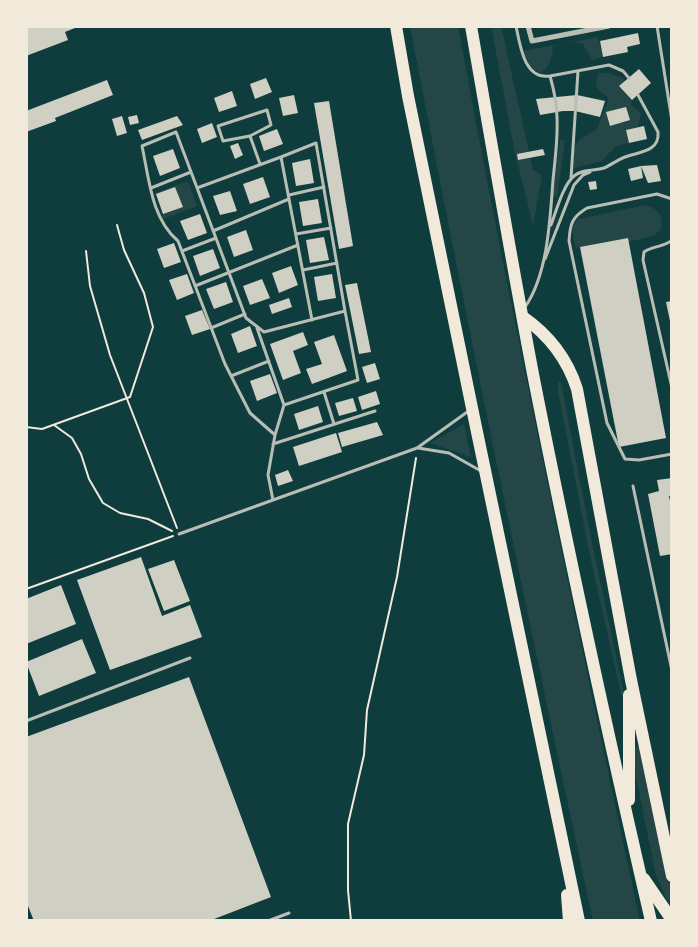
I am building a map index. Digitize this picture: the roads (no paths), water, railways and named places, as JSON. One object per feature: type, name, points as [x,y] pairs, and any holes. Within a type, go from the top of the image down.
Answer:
[{"type":"highway","points":[[396,26],[408,96],[579,921]]},
{"type":"highway","points":[[471,26],[522,314],[579,598],[651,921]]},
{"type":"highway","points":[[522,314],[559,351],[577,388],[630,680],[672,876]]},
{"type":"highway","points":[[629,827],[628,713],[630,680]]},
{"type":"highway","points":[[557,810],[569,921]]},
{"type":"highway","points":[[640,875],[672,920]]},
{"type":"street","points":[[528,26],[532,41],[609,26]]},
{"type":"lane","points":[[516,26],[523,59],[537,74],[546,77],[609,65],[623,70],[629,78]]},
{"type":"lane","points":[[657,26],[672,121]]},
{"type":"lane","points":[[549,231],[561,197],[571,178],[578,71]]},
{"type":"lane","points":[[541,269],[549,231],[558,120],[555,93],[550,76]]},
{"type":"lane","points":[[522,314],[531,297],[574,185],[583,175],[650,149],[655,145],[658,139],[658,132],[638,95]]},
{"type":"lane","points":[[267,110],[271,125],[250,136],[223,141],[218,126],[267,110]]},
{"type":"lane","points":[[275,435],[250,413],[231,376],[178,241],[169,233],[156,210],[142,146],[176,132],[246,318],[264,332],[346,311]]},
{"type":"lane","points":[[250,136],[260,164]]},
{"type":"lane","points":[[197,188],[316,143],[358,380],[284,405]]},
{"type":"lane","points":[[281,157],[312,320]]},
{"type":"lane","points":[[571,178],[578,173],[596,170]]},
{"type":"lane","points":[[151,188],[191,172]]},
{"type":"lane","points":[[288,195],[324,187]]},
{"type":"lane","points":[[672,199],[657,194],[587,208],[576,214],[570,227],[569,241],[607,423],[615,441],[625,459],[639,460],[672,454]]},
{"type":"lane","points":[[213,231],[289,199]]},
{"type":"lane","points":[[296,234],[331,228]]},
{"type":"lane","points":[[182,251],[216,238]]},
{"type":"lane","points":[[671,242],[649,248],[644,252],[644,260],[672,388]]},
{"type":"lane","points":[[195,286],[298,246]]},
{"type":"lane","points":[[303,270],[337,263]]},
{"type":"lane","points":[[211,328],[244,314]]},
{"type":"lane","points":[[256,326],[284,405],[275,435],[268,475],[273,500]]},
{"type":"lane","points":[[231,376],[269,361]]},
{"type":"lane","points":[[666,363],[672,361]]},
{"type":"lane","points":[[324,392],[334,424]]},
{"type":"lane","points":[[179,534],[417,448],[472,408]]},
{"type":"lane","points":[[273,444],[375,411]]},
{"type":"lane","points":[[417,448],[449,453],[486,474]]},
{"type":"lane","points":[[633,486],[672,671]]},
{"type":"lane","points":[[26,721],[190,658]]},
{"type":"lane","points":[[268,921],[289,913]]}]
